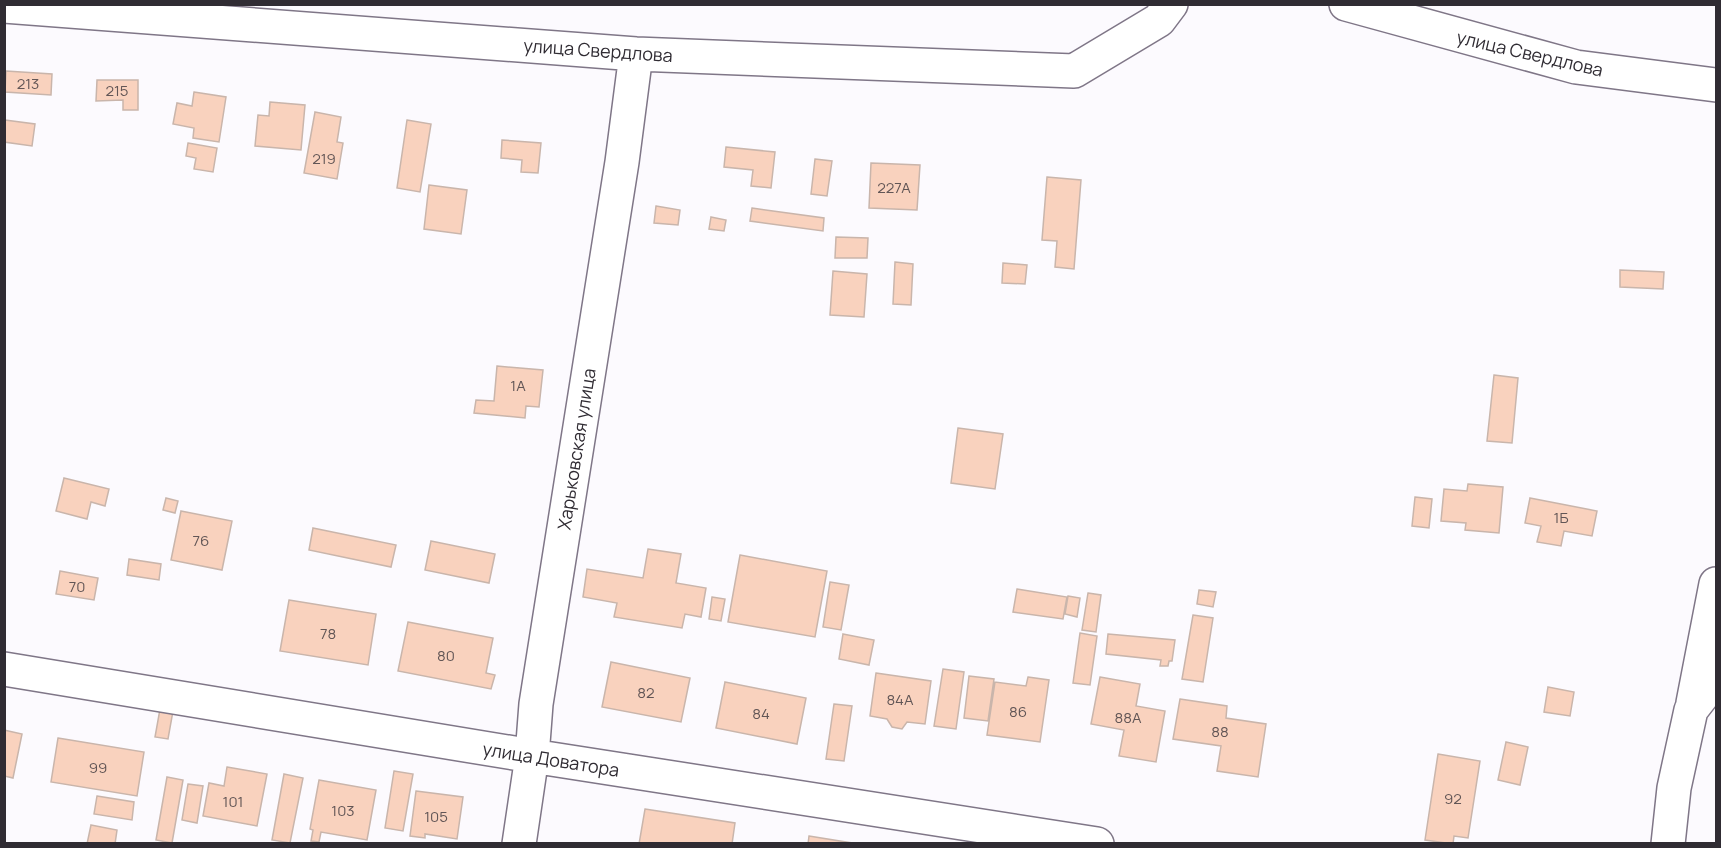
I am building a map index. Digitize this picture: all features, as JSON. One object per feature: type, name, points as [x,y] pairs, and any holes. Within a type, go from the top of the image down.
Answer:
[{"type":"street","name":"улица Свердлова","points":[[4,6],[636,54],[1074,71],[1159,20],[1171,4]]},
{"type":"street","name":"улица Свердлова","points":[[1346,4],[1576,67],[1713,89]]},
{"type":"street","name":"Харьковская улица","points":[[519,843],[532,756],[536,704],[622,162],[636,54]]},
{"type":"street","points":[[1668,843],[1674,788],[1709,633],[1716,584]]},
{"type":"street","name":"улица Доватора","points":[[4,669],[532,756],[1097,843]]},
{"type":"street","points":[[1691,710],[1716,678]]},
{"type":"building","points":[[6,71],[52,74],[51,95],[5,92]]},
{"type":"building","points":[[97,80],[138,80],[138,110],[123,110],[123,100],[96,101]]},
{"type":"building","points":[[194,92],[226,97],[219,142],[193,138],[194,128],[173,124],[177,103],[192,106]]},
{"type":"building","points":[[270,102],[305,105],[301,150],[255,146],[258,115],[269,116]]},
{"type":"building","points":[[315,112],[341,117],[337,142],[343,143],[337,179],[304,173]]},
{"type":"building","points":[[5,120],[35,124],[32,146],[4,142]]},
{"type":"building","points":[[407,120],[431,124],[420,192],[397,188]]},
{"type":"building","points":[[502,140],[541,143],[538,173],[521,172],[522,160],[501,158]]},
{"type":"building","points":[[188,143],[217,148],[213,172],[194,169],[196,158],[186,156]]},
{"type":"building","points":[[726,147],[775,152],[771,188],[751,186],[753,170],[724,167]]},
{"type":"building","points":[[815,159],[832,161],[827,196],[811,194]]},
{"type":"building","points":[[871,163],[920,165],[917,210],[869,208]]},
{"type":"building","points":[[1047,177],[1081,180],[1074,269],[1055,267],[1057,241],[1042,240]]},
{"type":"building","points":[[429,185],[467,190],[461,234],[424,229]]},
{"type":"building","points":[[656,206],[680,210],[678,225],[654,223]]},
{"type":"building","points":[[752,208],[824,218],[823,231],[750,221]]},
{"type":"building","points":[[711,217],[726,220],[724,231],[709,229]]},
{"type":"building","points":[[836,237],[868,238],[867,258],[835,258]]},
{"type":"building","points":[[895,262],[913,264],[911,305],[893,304]]},
{"type":"building","points":[[1003,263],[1027,265],[1025,284],[1002,283]]},
{"type":"building","points":[[1620,270],[1664,272],[1663,289],[1620,287]]},
{"type":"building","points":[[833,271],[867,274],[864,317],[830,315]]},
{"type":"building","points":[[497,366],[543,370],[539,407],[526,406],[525,418],[474,413],[476,400],[494,401]]},
{"type":"building","points":[[1494,375],[1518,378],[1512,443],[1487,441]]},
{"type":"building","points":[[958,428],[1003,434],[995,489],[951,483]]},
{"type":"building","points":[[64,478],[109,489],[105,506],[91,502],[87,519],[56,511]]},
{"type":"building","points":[[1468,484],[1503,487],[1499,533],[1465,530],[1466,523],[1441,521],[1444,489],[1467,491]]},
{"type":"building","points":[[1415,497],[1432,499],[1429,528],[1412,526]]},
{"type":"building","points":[[166,498],[178,501],[175,513],[163,510]]},
{"type":"building","points":[[1530,498],[1597,511],[1592,536],[1564,531],[1561,546],[1537,542],[1541,526],[1525,523]]},
{"type":"building","points":[[181,511],[232,521],[222,570],[171,560]]},
{"type":"building","points":[[313,528],[396,545],[391,567],[309,550]]},
{"type":"building","points":[[431,541],[495,554],[489,583],[425,570]]},
{"type":"building","points":[[648,549],[681,554],[676,583],[706,588],[701,617],[685,614],[682,628],[614,617],[617,603],[583,597],[587,569],[643,578]]},
{"type":"building","points":[[740,555],[827,571],[815,637],[728,622]]},
{"type":"building","points":[[129,559],[161,564],[159,580],[127,575]]},
{"type":"building","points":[[60,571],[98,578],[94,600],[56,594]]},
{"type":"building","points":[[830,582],[849,585],[841,630],[823,627]]},
{"type":"building","points":[[1017,589],[1067,597],[1063,619],[1013,612]]},
{"type":"building","points":[[1199,590],[1216,592],[1213,607],[1197,604]]},
{"type":"building","points":[[1088,593],[1101,595],[1096,632],[1082,630]]},
{"type":"building","points":[[1068,596],[1080,598],[1077,617],[1065,614]]},
{"type":"building","points":[[712,597],[725,599],[721,621],[709,619]]},
{"type":"building","points":[[289,600],[376,614],[368,665],[280,651]]},
{"type":"building","points":[[1193,615],[1213,618],[1203,682],[1182,679]]},
{"type":"building","points":[[408,622],[493,638],[486,673],[495,675],[491,689],[398,671]]},
{"type":"building","points":[[1080,633],[1097,636],[1090,685],[1073,683]]},
{"type":"building","points":[[843,634],[874,640],[869,665],[839,659]]},
{"type":"building","points":[[1108,634],[1175,640],[1172,661],[1169,661],[1168,666],[1160,666],[1161,660],[1106,654]]},
{"type":"building","points":[[611,662],[690,678],[681,722],[602,707]]},
{"type":"building","points":[[943,669],[964,672],[956,729],[934,726]]},
{"type":"building","points":[[876,673],[931,681],[925,724],[907,722],[902,729],[892,727],[887,719],[870,716]]},
{"type":"building","points":[[969,676],[994,679],[988,721],[964,718]]},
{"type":"building","points":[[1028,677],[1049,680],[1040,742],[987,735],[995,682],[1026,686]]},
{"type":"building","points":[[1100,677],[1140,684],[1136,706],[1165,711],[1156,762],[1119,756],[1124,730],[1091,724]]},
{"type":"building","points":[[725,682],[806,698],[797,744],[716,728]]},
{"type":"building","points":[[1548,687],[1574,692],[1570,716],[1544,712]]},
{"type":"building","points":[[1180,699],[1227,706],[1226,718],[1266,724],[1258,777],[1217,771],[1221,746],[1173,739]]},
{"type":"building","points":[[834,704],[852,706],[844,761],[826,759]]},
{"type":"building","points":[[160,709],[173,711],[168,739],[155,737]]},
{"type":"building","points":[[4,730],[22,734],[13,778],[4,776]]},
{"type":"building","points":[[58,738],[144,752],[137,796],[51,782]]},
{"type":"building","points":[[1506,742],[1528,747],[1520,785],[1498,780]]},
{"type":"building","points":[[1438,754],[1480,761],[1468,838],[1454,836],[1453,844],[1425,840]]},
{"type":"building","points":[[227,767],[267,774],[257,826],[203,816],[209,783],[224,786]]},
{"type":"building","points":[[394,771],[413,774],[403,831],[385,828]]},
{"type":"building","points":[[284,774],[303,778],[290,843],[272,840]]},
{"type":"building","points":[[167,777],[183,780],[172,843],[156,840]]},
{"type":"building","points":[[319,780],[376,790],[367,840],[321,832],[319,842],[311,841],[313,830],[310,829]]},
{"type":"building","points":[[188,784],[203,786],[197,823],[182,820]]},
{"type":"building","points":[[416,791],[463,797],[457,839],[425,834],[425,838],[410,836]]},
{"type":"building","points":[[97,796],[134,802],[132,820],[94,814]]},
{"type":"building","points":[[645,809],[735,823],[732,844],[639,844]]},
{"type":"building","points":[[91,825],[117,830],[115,844],[87,844]]},
{"type":"building","points":[[809,836],[852,843],[852,844],[808,844]]}]
